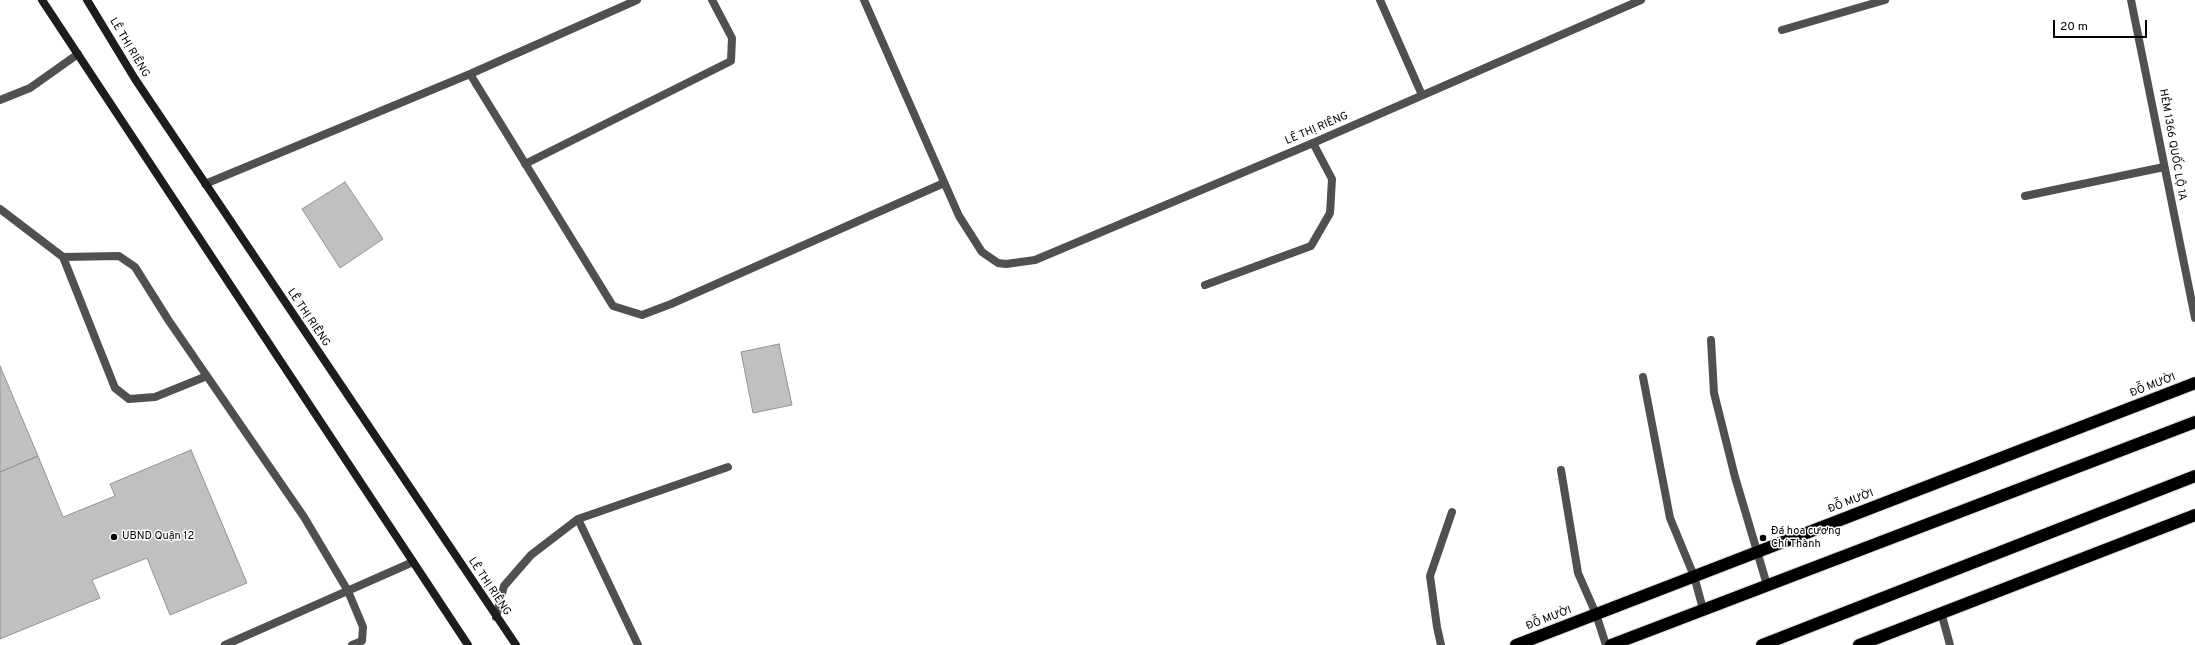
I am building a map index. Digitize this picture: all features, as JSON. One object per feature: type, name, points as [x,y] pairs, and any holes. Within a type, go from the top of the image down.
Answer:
[{"type":"highway","name":"ĐỖ MƯỜI","points":[[1516,645],[2195,383]]},
{"type":"highway","points":[[1611,645],[2195,422]]},
{"type":"highway","points":[[1762,645],[2195,476]]},
{"type":"highway","points":[[1859,645],[2195,515]]},
{"type":"street","points":[[42,0],[468,645]]},
{"type":"street","name":"LÊ THỊ RIÊNG","points":[[87,0],[135,79],[516,645]]},
{"type":"street","points":[[205,184],[470,74],[637,0]]},
{"type":"street","points":[[525,164],[731,61],[732,38],[712,0]]},
{"type":"street","points":[[470,74],[613,306],[642,315],[671,304],[944,183],[864,0]]},
{"type":"street","points":[[1380,0],[1422,95]]},
{"type":"street","name":"LÊ THỊ RIÊNG","points":[[944,183],[959,216],[982,252],[998,263],[1006,264],[1035,260],[1313,143],[1641,0]]},
{"type":"street","points":[[1782,30],[1885,0]]},
{"type":"street","name":"HẺM 1366 QUỐC LỘ 1A","points":[[2131,0],[2150,84],[2164,167],[2195,318]]},
{"type":"street","points":[[0,100],[30,88],[78,54]]},
{"type":"street","points":[[1206,285],[1311,246],[1330,213],[1332,179],[1313,143]]},
{"type":"street","points":[[2025,196],[2164,167]]},
{"type":"street","points":[[0,209],[63,257],[115,388],[129,399],[155,397],[207,376]]},
{"type":"street","points":[[63,257],[119,256],[135,267],[207,376],[304,517],[348,591],[363,628],[362,641],[352,645]]},
{"type":"street","points":[[1711,340],[1714,393],[1756,552],[1767,585]]},
{"type":"street","points":[[1642,377],[1670,518],[1694,576],[1704,609]]},
{"type":"street","points":[[496,617],[504,586],[531,555],[578,519],[728,468]]},
{"type":"street","points":[[1561,470],[1578,573],[1596,614],[1606,645]]},
{"type":"street","points":[[1442,645],[1437,627],[1430,576],[1452,512]]},
{"type":"street","points":[[578,519],[638,645]]},
{"type":"street","points":[[225,645],[413,562]]},
{"type":"street","points":[[1941,612],[1950,645]]},
{"type":"building","points":[[345,182],[383,239],[340,268],[302,209]]},
{"type":"building","points":[[779,344],[792,405],[753,413],[741,352]]},
{"type":"building","points":[[0,366],[38,456],[0,472]]},
{"type":"building","name":"UBND Quận 12","points":[[191,450],[247,583],[170,615],[147,558],[92,580],[100,598],[0,639],[0,472],[38,456],[63,517],[115,496],[110,484]]},
{"type":"place","name":"UBND Quận 12","points":[[114,537]]},
{"type":"place","name":"Đá hoa cương Chí Thành","points":[[1763,538]]}]
